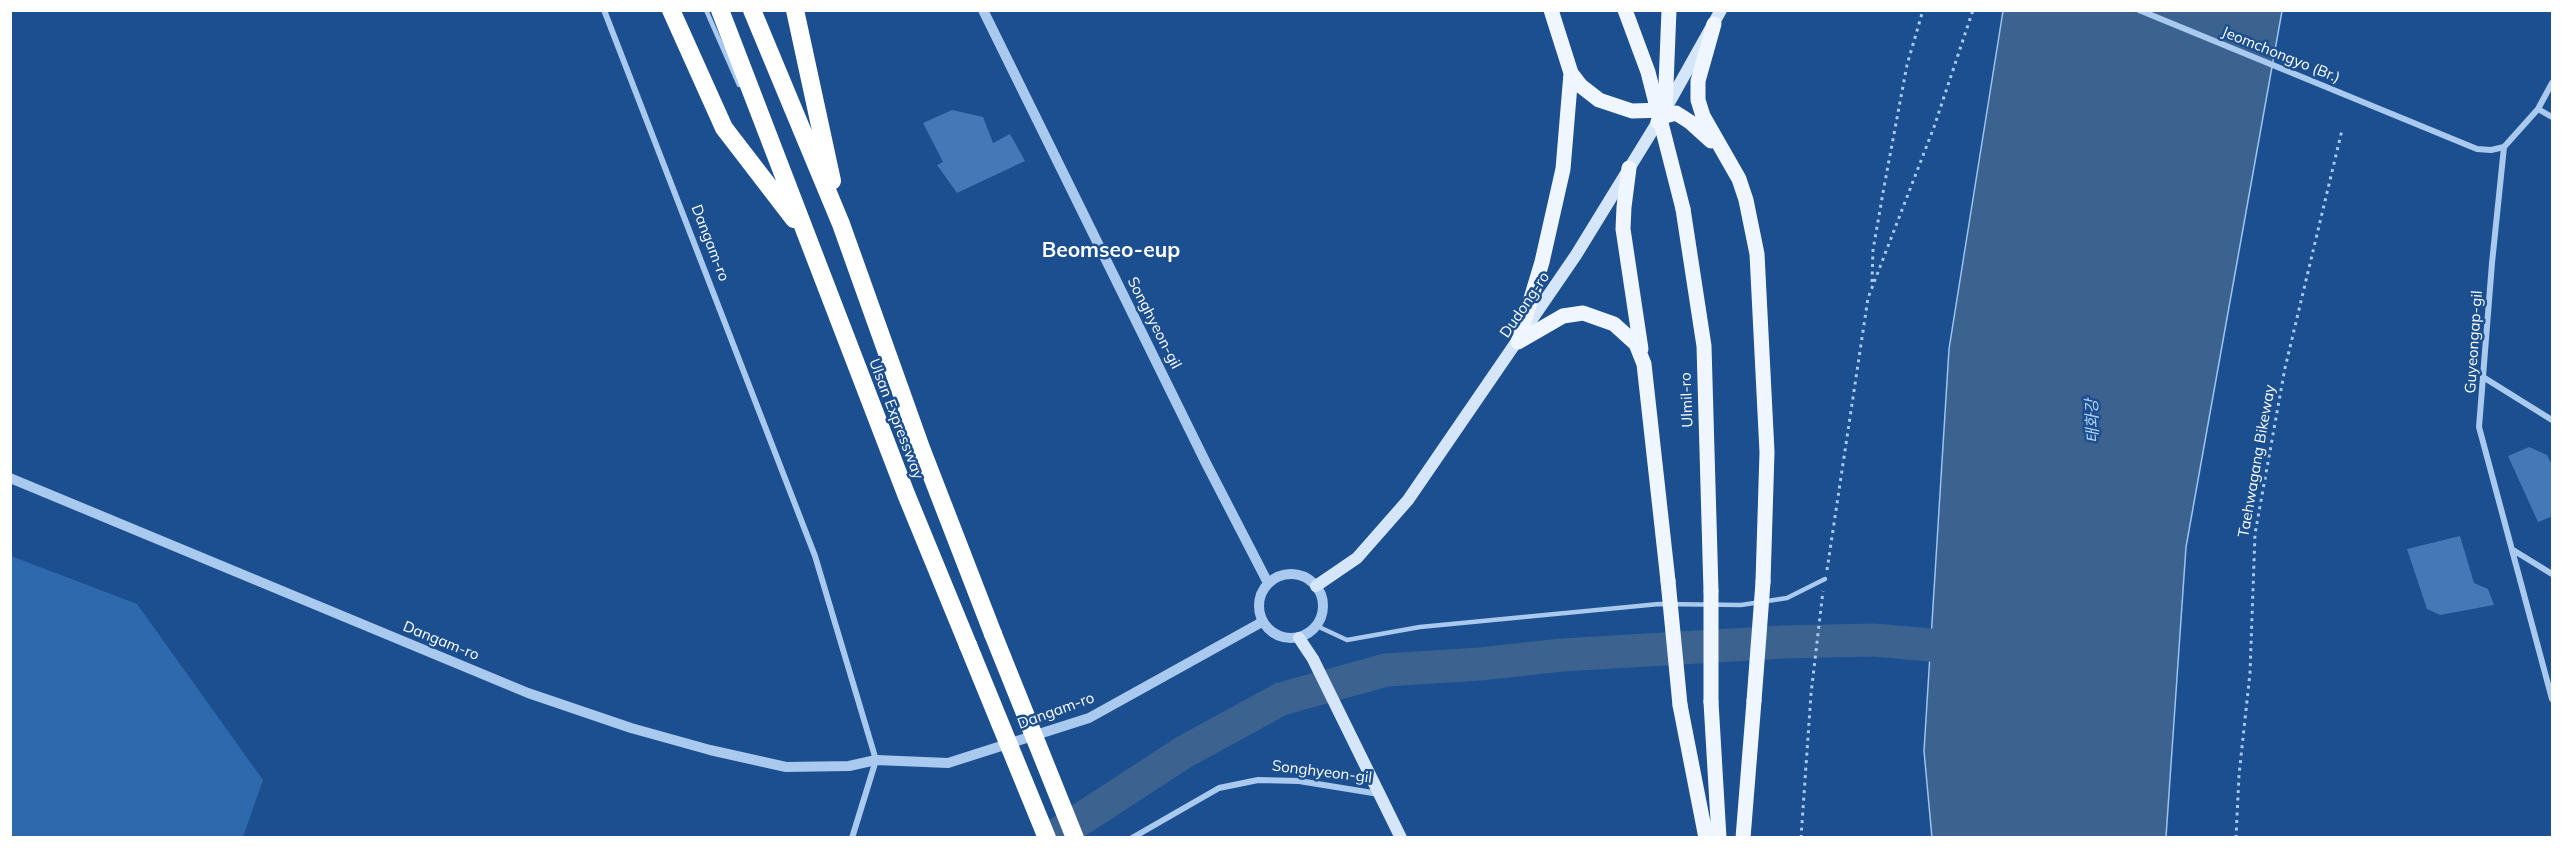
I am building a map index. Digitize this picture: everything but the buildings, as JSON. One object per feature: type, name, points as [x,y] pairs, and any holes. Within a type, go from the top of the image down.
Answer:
[{"type":"highway","points":[[671,10],[724,128],[806,234]]},
{"type":"highway","name":"Ulsan Expressway","points":[[720,10],[906,494],[1047,837]]},
{"type":"highway","name":"Ulsan Expressway","points":[[752,10],[841,224],[921,448],[1075,837]]},
{"type":"highway","points":[[795,10],[841,224]]},
{"type":"main road","points":[[1551,10],[1571,73],[1581,86],[1599,100],[1632,111],[1665,110],[1669,10]]},
{"type":"main road","name":"Ulmil-ro","points":[[1625,10],[1648,72],[1683,209],[1704,346],[1711,591],[1711,702],[1719,837]]},
{"type":"main road","points":[[1718,17],[1698,81],[1698,100],[1703,116],[1731,163],[1746,200],[1757,254],[1767,452],[1763,582],[1743,837]]},
{"type":"main road","name":"Dudong-ro","points":[[1316,586],[1357,558],[1408,500],[1518,342],[1665,110],[1718,17]]},
{"type":"main road","points":[[1518,342],[1542,262],[1563,169],[1571,73]]},
{"type":"main road","points":[[1656,124],[1672,113],[1684,117],[1731,163]]},
{"type":"main road","points":[[1629,168],[1623,229],[1644,364],[1680,705],[1706,837]]},
{"type":"main road","points":[[1518,342],[1563,316],[1583,313],[1614,324],[1626,333],[1636,344],[1644,364]]},
{"type":"main road","name":"Songhyeon-gil","points":[[1299,638],[1313,659],[1401,837]]},
{"type":"street","name":"Dangam-ro","points":[[604,10],[815,556],[876,760]]},
{"type":"street","name":"Songhyeon-gil","points":[[983,10],[1206,463],[1268,583]]},
{"type":"street","name":"Jeomchongyo (Br.)","points":[[2139,10],[2477,149],[2491,150],[2504,147]]},
{"type":"street","points":[[2504,147],[2538,109],[2553,83]]},
{"type":"street","points":[[2538,109],[2553,117]]},
{"type":"street","name":"Guyeongap-gil","points":[[2504,147],[2479,427],[2553,699]]},
{"type":"street","points":[[2483,377],[2553,420]]},
{"type":"street","name":"Dangam-ro","points":[[10,478],[528,693],[631,728],[710,750],[786,767],[849,766],[876,760],[948,763],[1089,718],[1262,622]]},
{"type":"street","points":[[2513,550],[2553,574]]},
{"type":"street","points":[[1288,574],[1308,579],[1316,586],[1322,596],[1323,606],[1322,616],[1317,626],[1299,638],[1289,639],[1269,631],[1262,622],[1258,602],[1268,583],[1288,574]]},
{"type":"street","points":[[852,837],[876,760]]},
{"type":"street","name":"Songhyeon-gil","points":[[1132,837],[1219,788],[1258,780],[1299,781],[1379,794]]},
{"type":"lane","points":[[706,10],[744,96]]},
{"type":"lane","points":[[754,117],[806,234]]},
{"type":"lane","points":[[1317,626],[1347,640],[1420,627],[1659,604],[1741,605],[1787,598],[1825,579]]},
{"type":"path","points":[[1872,286],[1873,250],[1884,187],[1907,65],[1923,10]]},
{"type":"path","points":[[1825,579],[1868,298],[1934,127],[1973,10]]},
{"type":"path","name":"Taehwagang Bikeway","points":[[2236,837],[2239,775],[2250,672],[2255,534],[2285,368],[2342,130]]},
{"type":"path","points":[[1801,837],[1819,607]]},
{"type":"shaded area","points":[[11,556],[137,604],[263,780],[243,837],[11,837]]},
{"type":"water","name":"태화강","points":[[2003,11],[2282,11],[2186,547],[2166,837],[1932,838],[1924,751],[1949,349]]},
{"type":"waterway","points":[[1052,838],[1184,752],[1281,699],[1386,670],[1480,664],[1562,655],[1783,642],[1874,640],[1975,649]]},
{"type":"district","name":"Beomseo-eup","points":[[1111,251]]}]
